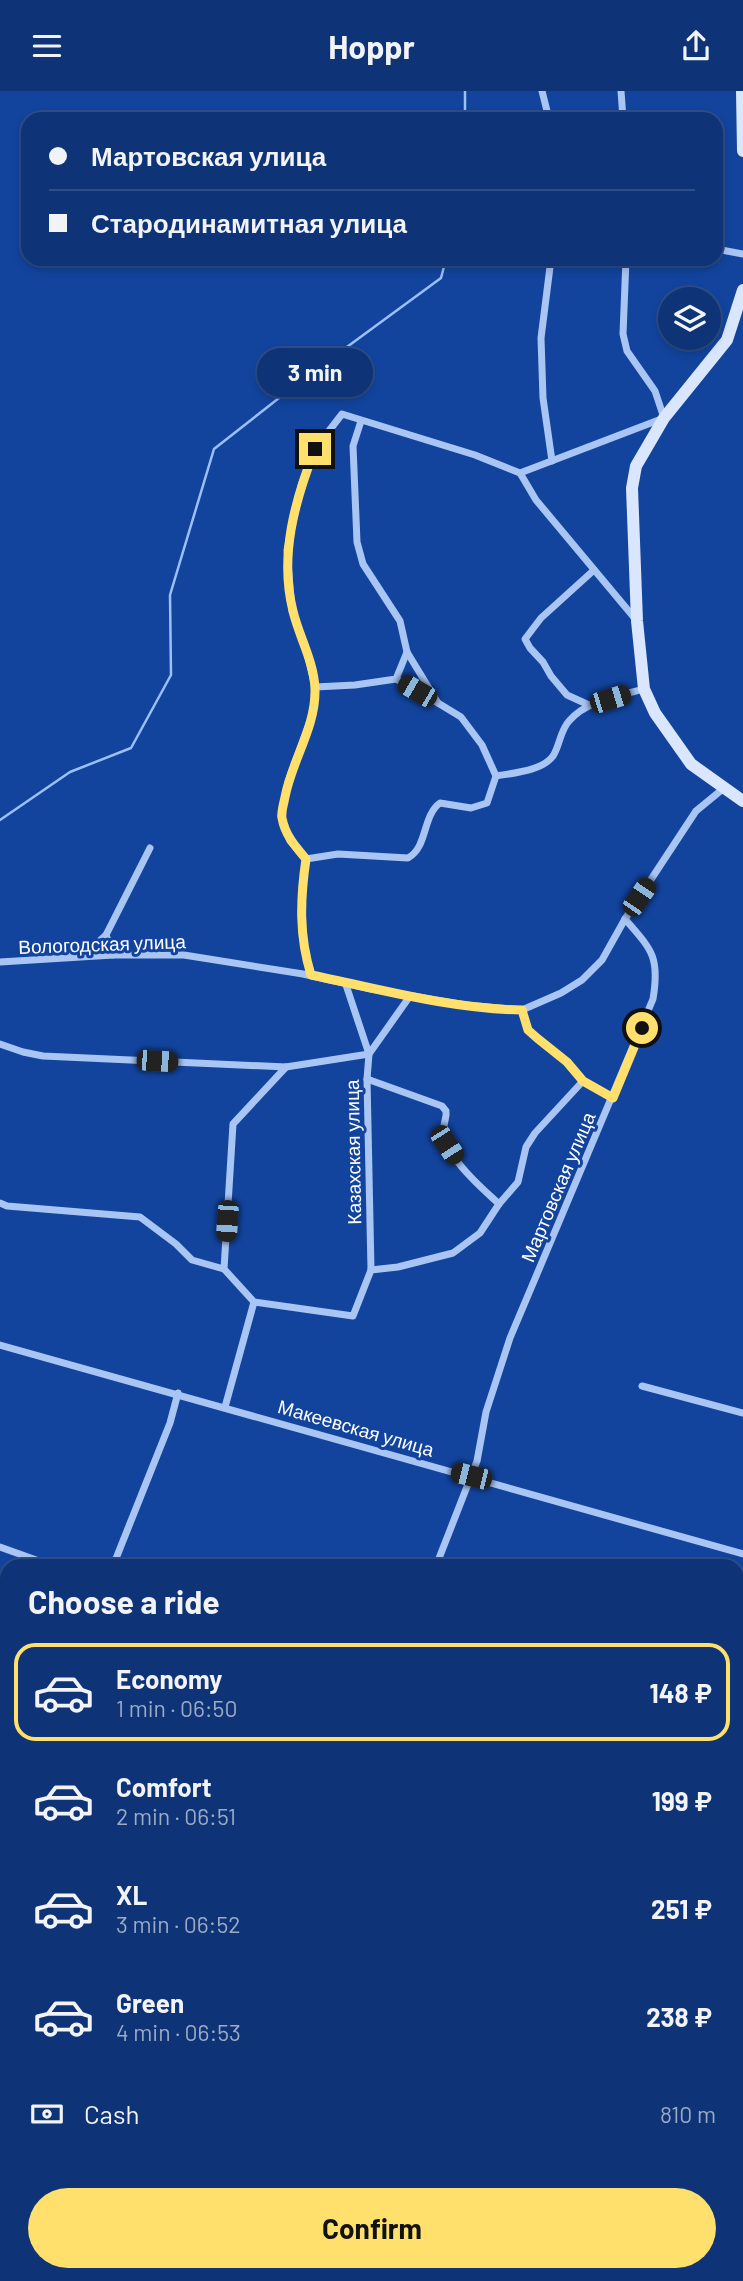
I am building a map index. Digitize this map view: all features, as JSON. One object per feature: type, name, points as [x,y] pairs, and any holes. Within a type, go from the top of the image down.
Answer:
[{"type":"main road","points":[[742,91],[743,151]]},
{"type":"main road","points":[[743,290],[727,340],[664,418],[636,466],[632,488],[637,621],[644,689],[655,713],[691,764],[743,801]]},
{"type":"street","points":[[542,91],[546,112]]},
{"type":"street","points":[[621,91],[622,112]]},
{"type":"street","points":[[723,250],[743,254]]},
{"type":"street","points":[[550,266],[541,338],[543,398],[552,461]]},
{"type":"street","points":[[520,473],[664,418],[655,391],[627,351],[623,334],[626,266]]},
{"type":"street","points":[[311,975],[300,919],[306,859],[290,841],[282,816],[288,782],[313,713],[315,687],[306,645],[292,611],[287,550],[300,486],[315,449],[342,414],[475,455],[520,473],[536,500],[637,621]]},
{"type":"street","points":[[361,421],[353,446],[357,542],[363,563],[400,621],[407,652],[438,703]]},
{"type":"street","points":[[589,705],[567,695],[525,639],[541,618],[594,570]]},
{"type":"street","points":[[396,679],[407,652]]},
{"type":"street","points":[[306,859],[338,855],[408,858],[414,855],[419,846],[432,809],[440,803],[471,807],[486,803],[496,776],[482,745],[461,717],[396,679],[315,687]]},
{"type":"street","points":[[496,776],[536,767],[552,757],[568,721],[589,705],[644,689]]},
{"type":"street","name":"Вологодская улица","points":[[0,962],[113,955],[184,955],[311,975],[410,996],[522,1010],[561,993],[582,980],[602,960],[625,919],[696,811],[724,788]]},
{"type":"street","points":[[63,959],[97,943],[106,935],[150,848]]},
{"type":"street","name":"Мартовская улица","points":[[439,1559],[477,1461],[486,1412],[510,1338],[653,999],[657,977],[656,964],[648,946],[625,919]]},
{"type":"street","points":[[106,935],[113,955]]},
{"type":"street","points":[[0,1044],[43,1056],[286,1067],[369,1054],[345,982]]},
{"type":"street","name":"Казахская улица","points":[[254,1302],[353,1316],[371,1270],[367,1079],[369,1054],[410,996]]},
{"type":"street","points":[[522,1010],[528,1030],[567,1062],[583,1081],[613,1098]]},
{"type":"street","points":[[224,1269],[233,1123],[286,1067]]},
{"type":"street","points":[[367,1079],[442,1106],[446,1111],[444,1127],[447,1145],[464,1171],[499,1204]]},
{"type":"street","points":[[371,1270],[398,1267],[453,1253],[480,1233],[518,1182],[526,1147],[535,1133],[583,1081]]},
{"type":"street","points":[[0,1203],[7,1206],[139,1217],[176,1244],[192,1260],[224,1269],[254,1302],[225,1407]]},
{"type":"street","name":"Макеевская улица","points":[[0,1345],[743,1554]]},
{"type":"street","points":[[642,1385],[743,1413]]},
{"type":"street","points":[[116,1559],[170,1423],[178,1393]]},
{"type":"street","points":[[0,1547],[33,1559]]},
{"type":"waterway","points":[[465,91],[465,112]]},
{"type":"waterway","points":[[321,366],[441,278],[444,266]]},
{"type":"waterway","points":[[0,820],[70,772],[131,748],[171,675],[170,595],[214,449],[293,387]]},
{"type":"route","points":[[315,449],[300,486],[287,550],[292,611],[306,645],[315,687],[313,713],[288,782],[282,816],[290,841],[306,859],[300,919],[311,975],[371,989],[466,1005],[522,1010],[528,1030],[551,1047],[583,1081],[613,1098],[642,1028]]}]
